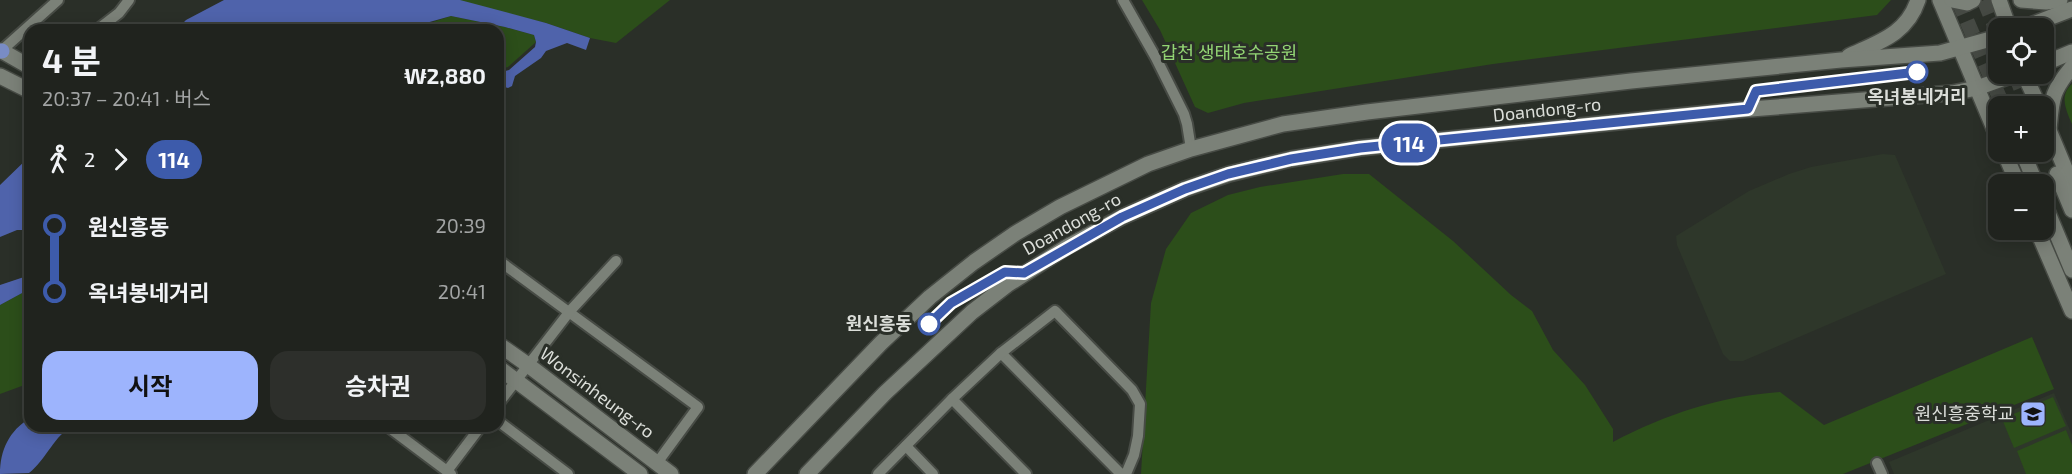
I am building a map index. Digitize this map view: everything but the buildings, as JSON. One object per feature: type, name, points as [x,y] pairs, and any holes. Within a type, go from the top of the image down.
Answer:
[{"type":"main road","points":[[1841,60],[1901,29],[1912,16],[1918,0]]},
{"type":"main road","points":[[1940,0],[1988,114]]},
{"type":"main road","points":[[1952,0],[1967,3],[1973,0]]},
{"type":"main road","points":[[1999,0],[2005,18]]},
{"type":"main road","points":[[2021,0],[2046,3],[2060,0]]},
{"type":"main road","points":[[2049,18],[2072,9]]},
{"type":"main road","name":"Doandong-ro","points":[[754,474],[881,343],[930,297],[974,262],[1059,207],[1148,164],[1191,149],[1283,124],[1631,81],[1841,60],[1940,53],[1988,40]]},
{"type":"main road","points":[[1,51],[24,64]]},
{"type":"main road","points":[[2054,59],[2072,52]]},
{"type":"main road","points":[[2053,96],[2057,85],[2072,67]]},
{"type":"main road","points":[[0,76],[24,88]]},
{"type":"main road","name":"Doandong-ro","points":[[807,474],[885,393],[972,312],[1007,285],[1068,246],[1122,217],[1185,189],[1228,174],[1291,159],[1360,148],[1748,109],[1946,93],[1988,84]]},
{"type":"main road","points":[[2054,148],[2072,185]]},
{"type":"main road","points":[[2054,154],[2072,210]]},
{"type":"main road","points":[[2054,227],[2072,270]]},
{"type":"main road","points":[[2041,240],[2072,311]]},
{"type":"main road","name":"Wonsinheung-ro","points":[[504,348],[670,474]]},
{"type":"main road","points":[[504,371],[640,474]]},
{"type":"street","points":[[31,24],[58,0]]},
{"type":"street","points":[[105,24],[119,13],[129,0]]},
{"type":"street","points":[[1123,0],[1184,114],[1191,149]]},
{"type":"street","points":[[1,51],[24,30]]},
{"type":"street","points":[[504,396],[570,311],[616,261]]},
{"type":"street","points":[[504,264],[698,407],[657,463]]},
{"type":"street","points":[[878,474],[1001,353],[1055,311],[1132,390],[1140,404],[1138,436],[1134,455],[1126,474]]},
{"type":"street","points":[[1001,353],[1121,474]]},
{"type":"street","points":[[952,399],[1026,474]]},
{"type":"street","points":[[504,426],[568,474]]},
{"type":"street","points":[[395,432],[449,472],[477,432]]},
{"type":"street","points":[[906,446],[933,474]]},
{"type":"shaded area","points":[[1883,154],[1895,155],[1946,274],[1743,361],[1730,361],[1723,354],[1677,245],[1676,236],[1749,191],[1789,174],[1811,167]]},
{"type":"shaded area","name":"원신흥중학교","points":[[2054,393],[2072,435],[2072,474],[1894,474],[1889,462]]},
{"type":"green space","points":[[460,0],[670,0],[616,43],[590,38],[546,23]]},
{"type":"green space","name":"갑천 생태호수공원","points":[[1142,0],[1891,0],[1877,15],[1493,64],[1244,103],[1208,113],[1195,107],[1160,30]]},
{"type":"green space","points":[[451,16],[490,24],[426,24]]},
{"type":"green space","points":[[504,27],[534,35],[536,42],[504,68]]},
{"type":"green space","points":[[2072,84],[2072,124],[2065,98]]},
{"type":"green space","points":[[1343,174],[1369,174],[1453,241],[1511,295],[1532,311],[1553,350],[1585,385],[1613,429],[1613,442],[1653,423],[1694,408],[1736,398],[1780,392],[1824,425],[2032,337],[2054,389],[1843,474],[1141,474],[1151,303],[1166,249],[1191,213],[1228,195],[1260,187]]},
{"type":"green space","points":[[24,292],[24,385],[0,394],[0,305]]},
{"type":"green space","points":[[2053,397],[2066,426],[2014,448],[2002,419]]},
{"type":"green space","points":[[2066,430],[2072,445],[2072,474],[2026,474],[2017,451]]},
{"type":"water","points":[[224,0],[460,0],[546,23],[590,38],[586,50],[567,43],[546,51],[541,58],[515,76],[512,86],[508,88],[504,87],[504,71],[509,70],[535,47],[536,42],[534,35],[504,27],[504,24],[490,24],[451,16],[422,24],[182,24]]},
{"type":"water","points":[[24,162],[24,230],[17,230],[0,237],[0,185]]},
{"type":"water","points":[[24,277],[24,292],[0,305],[0,285]]},
{"type":"water","points":[[23,423],[24,432],[65,432],[29,473],[0,474],[0,465],[7,442]]},
{"type":"tunnel","points":[[1958,0],[1999,96]]},
{"type":"tunnel","points":[[1984,0],[1991,18]]},
{"type":"tunnel","points":[[2019,84],[2024,96]]},
{"type":"bus line","name":"114","points":[[929,324],[951,303],[1005,272],[1024,273],[1122,217],[1185,189],[1228,174],[1291,159],[1360,148],[1748,109],[1756,91],[1917,72]]},
{"type":"place","name":"옥녀봉네거리","points":[[1917,72]]},
{"type":"place","name":"원신흥동","points":[[929,324]]},
{"type":"place","name":"원신흥중학교","points":[[2033,414]]}]
